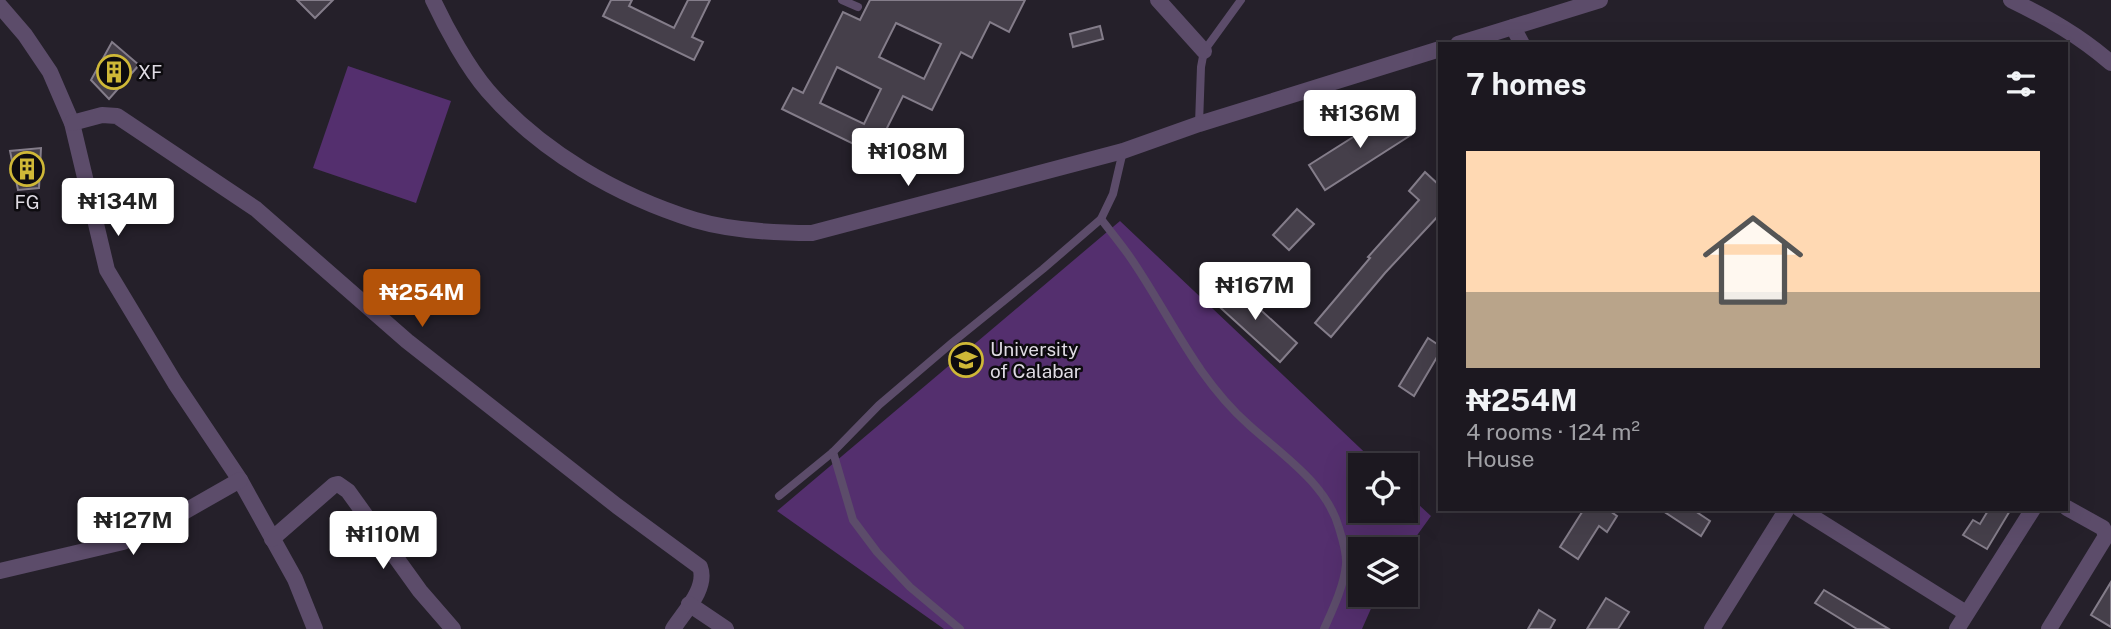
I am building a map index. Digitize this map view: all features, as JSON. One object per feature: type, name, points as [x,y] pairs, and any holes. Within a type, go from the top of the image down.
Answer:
[{"type":"street","points":[[433,0],[444,24],[487,90],[534,138],[606,183],[697,221],[737,229],[812,233],[1123,151],[1199,124],[1438,50]]},
{"type":"street","points":[[1158,0],[1204,51]]},
{"type":"street","points":[[1464,42],[1600,0]]},
{"type":"street","points":[[2011,0],[2065,28],[2111,63]]},
{"type":"street","points":[[0,6],[25,34],[50,72],[72,123],[107,270],[175,383],[240,480],[295,579],[315,629]]},
{"type":"street","points":[[1513,27],[1521,42]]},
{"type":"street","points":[[72,123],[102,115],[117,117],[220,183],[256,209],[407,341],[617,506],[700,567],[703,575],[701,585],[673,629]]},
{"type":"street","points":[[0,571],[122,542],[240,480]]},
{"type":"street","points":[[272,538],[338,484],[348,491],[420,591],[453,629]]},
{"type":"street","points":[[2049,629],[2106,536],[2103,528],[2068,509]]},
{"type":"street","points":[[1712,629],[1786,511]]},
{"type":"street","points":[[1803,511],[1966,613]]},
{"type":"street","points":[[1957,629],[2032,511]]},
{"type":"street","points":[[689,604],[726,629]]},
{"type":"lane","points":[[842,0],[858,7]]},
{"type":"lane","points":[[1199,124],[1204,51],[1241,0]]},
{"type":"lane","points":[[779,496],[833,452],[879,405],[1101,219],[1113,194],[1123,151]]},
{"type":"lane","points":[[1101,219],[1131,258],[1183,347],[1214,388],[1247,423],[1287,457],[1323,496],[1339,525],[1346,563],[1336,602],[1324,629]]},
{"type":"lane","points":[[833,452],[853,520],[877,552],[910,587],[960,629]]},
{"type":"shaded area","points":[[348,66],[451,101],[416,203],[313,168]]},
{"type":"shaded area","points":[[1120,221],[1365,453],[1348,453],[1348,523],[1418,523],[1418,504],[1431,516],[1416,537],[1348,537],[1348,607],[1372,607],[1362,629],[944,629],[777,511]]},
{"type":"building","points":[[297,0],[333,0],[315,18]]},
{"type":"building","points":[[611,0],[632,0],[629,6],[674,28],[688,0],[710,0],[692,37],[703,42],[694,60],[603,16]]},
{"type":"building","points":[[870,0],[1025,0],[1009,32],[990,22],[972,58],[961,52],[932,110],[903,96],[874,154],[782,109],[793,88],[803,93],[843,12],[860,20]],"holes":[[[896,23],[941,44],[924,79],[879,57]],[[837,67],[881,89],[864,124],[820,103]]]},
{"type":"building","points":[[1100,26],[1103,39],[1073,47],[1070,34]]},
{"type":"building","name":"XF","points":[[112,42],[139,65],[109,99],[91,80]]},
{"type":"building","points":[[1396,110],[1411,135],[1325,190],[1309,165]]},
{"type":"building","name":"FG","points":[[41,148],[39,188],[18,190],[10,151]]},
{"type":"building","points":[[1425,172],[1438,184],[1438,216],[1331,337],[1315,323],[1370,258],[1368,257],[1419,200],[1409,191]]},
{"type":"building","points":[[1297,209],[1314,224],[1289,250],[1273,235]]},
{"type":"building","points":[[1230,282],[1297,343],[1280,362],[1213,301]]},
{"type":"building","points":[[1428,338],[1438,345],[1438,355],[1414,396],[1399,386]]},
{"type":"building","points":[[1583,511],[1610,511],[1617,516],[1607,532],[1599,526],[1578,559],[1560,547]]},
{"type":"building","points":[[1663,511],[1695,511],[1710,521],[1701,536]]},
{"type":"building","points":[[1988,511],[2010,511],[1987,549],[1963,535],[1973,520],[1980,524]]},
{"type":"building","points":[[2111,582],[2111,627],[2091,615]]},
{"type":"building","points":[[1824,590],[1889,629],[1857,629],[1815,603]]},
{"type":"building","points":[[1606,598],[1629,612],[1618,629],[1587,629]]},
{"type":"building","points":[[1539,610],[1555,620],[1550,629],[1528,629]]},
{"type":"place","name":"XF","points":[[114,72]]},
{"type":"place","name":"FG","points":[[27,169]]},
{"type":"place","name":"University of Calabar","points":[[966,360]]}]
